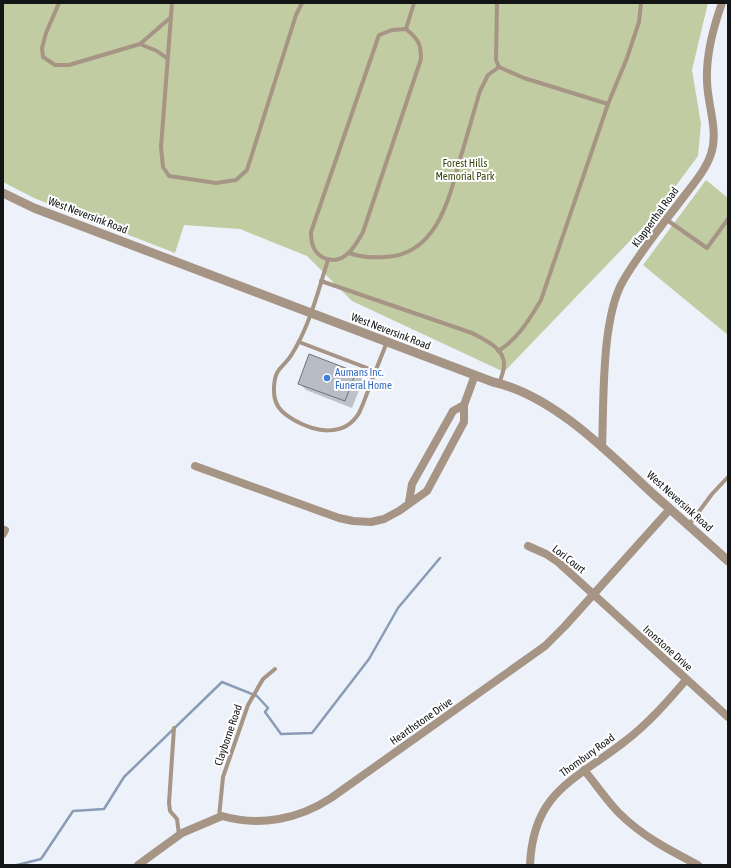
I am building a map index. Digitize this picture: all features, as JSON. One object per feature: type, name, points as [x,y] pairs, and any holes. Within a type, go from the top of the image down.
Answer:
[{"type":"street","name":"Klapperthal Road","points":[[602,447],[605,372],[613,307],[623,282],[704,169],[713,149],[714,132],[708,94],[707,62],[712,33],[722,3]]},
{"type":"street","name":"West Neversink Road","points":[[3,193],[34,208],[499,384],[510,386],[543,402],[602,447],[728,560]]},
{"type":"street","points":[[195,466],[339,518],[353,521],[371,522],[384,519],[399,511],[427,490],[464,422],[464,405],[475,375]]},
{"type":"street","points":[[409,502],[412,484],[453,411],[464,405]]},
{"type":"street","name":"Hearthstone Drive","points":[[219,817],[222,816],[236,820],[280,819],[298,815],[318,806],[545,646],[670,509]]},
{"type":"street","name":"Lori Court","points":[[528,546],[546,554],[558,562],[593,595]]},
{"type":"street","name":"Ironstone Drive","points":[[593,595],[686,680],[728,716]]},
{"type":"street","name":"Thornbury Road","points":[[530,865],[532,840],[540,816],[558,790],[625,741],[661,709],[686,680]]},
{"type":"street","points":[[584,770],[618,812],[633,825],[662,846],[698,865]]},
{"type":"street","points":[[138,865],[179,835],[219,817]]},
{"type":"lane","points":[[59,3],[42,48],[43,57],[55,65],[69,65],[140,44],[171,18]]},
{"type":"lane","points":[[172,3],[161,148],[163,167],[169,176],[216,183],[236,180],[247,170],[296,15],[302,3]]},
{"type":"lane","points":[[406,29],[414,3]]},
{"type":"lane","points":[[497,3],[496,60],[499,67],[524,78],[608,104]]},
{"type":"lane","points":[[498,351],[514,339],[527,323],[541,300],[608,104],[627,58],[639,22],[642,3]]},
{"type":"lane","points":[[406,29],[415,37],[421,46],[421,59],[363,232],[355,247],[349,253],[338,260],[328,260],[318,254],[311,245],[311,232],[379,35],[392,30],[406,29]]},
{"type":"lane","points":[[140,44],[157,51],[168,59]]},
{"type":"lane","points":[[349,253],[362,257],[395,257],[410,253],[426,238],[439,221],[448,202],[480,91],[488,75],[499,67]]},
{"type":"lane","points":[[667,220],[707,248],[728,219]]},
{"type":"lane","points":[[328,260],[311,313],[299,342],[291,356],[282,364],[276,374],[274,396],[278,408],[283,414],[313,429],[322,431],[335,430],[348,424],[359,414],[387,342]]},
{"type":"lane","points":[[321,280],[472,333],[493,345],[502,356],[504,365],[499,384]]},
{"type":"lane","points":[[299,342],[376,372]]},
{"type":"lane","points":[[689,525],[712,494],[728,477]]},
{"type":"lane","name":"Clayborne Road","points":[[219,817],[223,777],[248,705],[263,679],[275,669]]},
{"type":"lane","points":[[174,728],[169,802],[170,811],[177,819],[179,835]]},
{"type":"green space","name":"Forest Hills Memorial Park","points":[[3,3],[708,3],[692,70],[701,124],[698,156],[652,218],[504,372],[352,301],[307,256],[240,229],[184,225],[175,253],[34,198],[3,182]]},
{"type":"green space","points":[[706,180],[728,198],[728,335],[643,265]]},
{"type":"building","name":"Aumans Inc. Funeral Home","points":[[309,354],[356,372],[345,401],[298,384]]},
{"type":"waterway","points":[[17,865],[41,859],[73,811],[104,809],[124,777],[222,682],[257,696],[268,708],[265,712],[281,734],[312,733],[369,659],[398,608],[440,558]]},
{"type":"place","name":"Aumans Inc. Funeral Home","points":[[327,378]]}]
